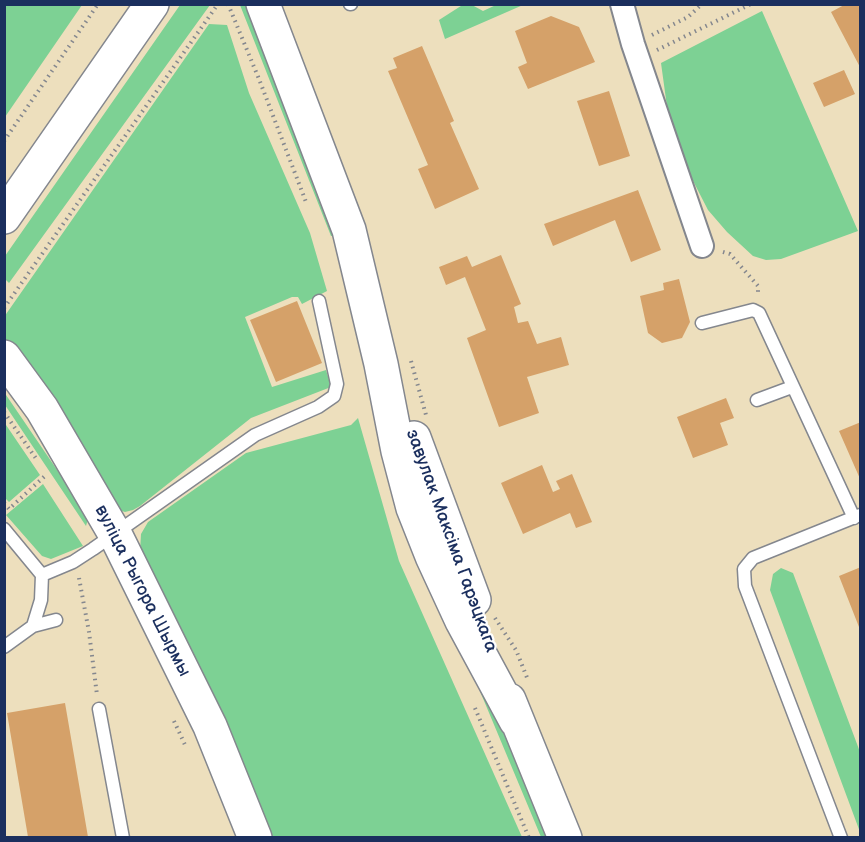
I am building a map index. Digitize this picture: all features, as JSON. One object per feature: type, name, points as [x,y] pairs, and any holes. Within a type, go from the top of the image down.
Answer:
[{"type":"street","points":[[12,201],[152,4]]},
{"type":"street","name":"завулак Максіма Гарэцкага","points":[[262,4],[342,206],[381,364],[398,451],[413,508],[462,621],[516,721],[565,837]]},
{"type":"street","points":[[622,4],[635,52],[702,246]]},
{"type":"street","name":"вуліца Рыгора Шырмы","points":[[4,357],[42,409],[104,542],[210,726],[255,837]]},
{"type":"lane","points":[[42,575],[73,562],[104,542],[255,435],[318,407],[334,396],[338,384],[319,301]]},
{"type":"lane","points":[[702,323],[753,310],[759,313],[792,387],[857,516],[753,558],[744,568],[744,586],[841,837]]},
{"type":"lane","points":[[757,400],[792,387]]},
{"type":"lane","points":[[4,529],[42,575],[41,600],[33,626]]},
{"type":"lane","points":[[4,647],[33,626],[56,620]]},
{"type":"lane","points":[[99,709],[123,837]]},
{"type":"path","points":[[4,141],[98,4]]},
{"type":"path","points":[[4,308],[218,4]]},
{"type":"path","points":[[635,52],[688,17],[702,4]]},
{"type":"path","points":[[635,52],[751,4]]},
{"type":"path","points":[[702,246],[730,254],[758,286]]},
{"type":"path","points":[[4,412],[52,483]]},
{"type":"path","points":[[4,503],[9,509],[47,474]]},
{"type":"path","points":[[99,709],[89,632],[78,574],[101,566],[104,542]]},
{"type":"path","points":[[170,712],[190,754]]},
{"type":"green space","points":[[464,4],[472,5],[483,11],[496,5],[523,5],[445,39],[439,20]]},
{"type":"green space","points":[[4,5],[82,5],[5,117]]},
{"type":"green space","points":[[180,5],[210,5],[9,283],[5,279],[5,256]]},
{"type":"green space","points":[[240,5],[251,5],[337,236],[331,236]]},
{"type":"green space","points":[[762,11],[858,231],[781,259],[766,260],[753,256],[727,232],[708,210],[689,173],[668,114],[661,63]]},
{"type":"green space","points":[[209,24],[227,25],[249,93],[310,233],[327,291],[302,304],[298,297],[292,297],[245,317],[272,387],[326,370],[331,387],[251,418],[140,506],[125,512],[119,510],[56,411],[5,340],[4,317]]},
{"type":"green space","points":[[4,392],[83,508],[88,519],[86,526],[5,405]]},
{"type":"green space","points":[[358,418],[399,561],[522,837],[266,837],[140,552],[141,534],[148,522],[246,453],[351,425]]},
{"type":"green space","points":[[4,422],[40,475],[9,502],[5,498]]},
{"type":"green space","points":[[43,484],[83,546],[51,559],[42,556],[6,515]]},
{"type":"green space","points":[[781,568],[793,573],[860,752],[860,832],[770,590],[773,574]]},
{"type":"green space","points":[[446,610],[451,611],[551,837],[541,837]]},
{"type":"building","points":[[846,4],[861,4],[861,69],[831,12]]},
{"type":"building","points":[[551,16],[579,27],[595,62],[528,89],[518,67],[527,63],[515,31]]},
{"type":"building","points":[[422,46],[454,121],[450,123],[479,189],[435,209],[418,169],[428,165],[388,71],[397,68],[393,58]]},
{"type":"building","points":[[844,70],[855,94],[824,107],[813,83]]},
{"type":"building","points":[[609,91],[630,156],[599,166],[577,101]]},
{"type":"building","points":[[638,190],[661,250],[631,262],[615,220],[553,246],[544,224]]},
{"type":"building","points":[[501,255],[521,304],[514,307],[518,323],[528,321],[537,344],[561,337],[569,365],[527,377],[539,413],[499,427],[467,338],[486,330],[465,277],[446,285],[439,267],[467,256],[472,267]]},
{"type":"building","points":[[679,279],[690,322],[682,338],[662,343],[648,333],[640,296],[664,290],[663,283]]},
{"type":"building","points":[[297,301],[322,363],[276,382],[250,320]]},
{"type":"building","points":[[726,398],[734,418],[720,423],[728,445],[693,458],[677,417]]},
{"type":"building","points":[[861,422],[861,481],[839,431]]},
{"type":"building","points":[[542,465],[553,492],[560,489],[556,481],[572,474],[592,522],[576,528],[570,513],[523,534],[501,483]]},
{"type":"building","points":[[861,567],[861,627],[859,627],[839,576]]},
{"type":"building","points":[[65,703],[88,837],[28,837],[7,713]]}]
